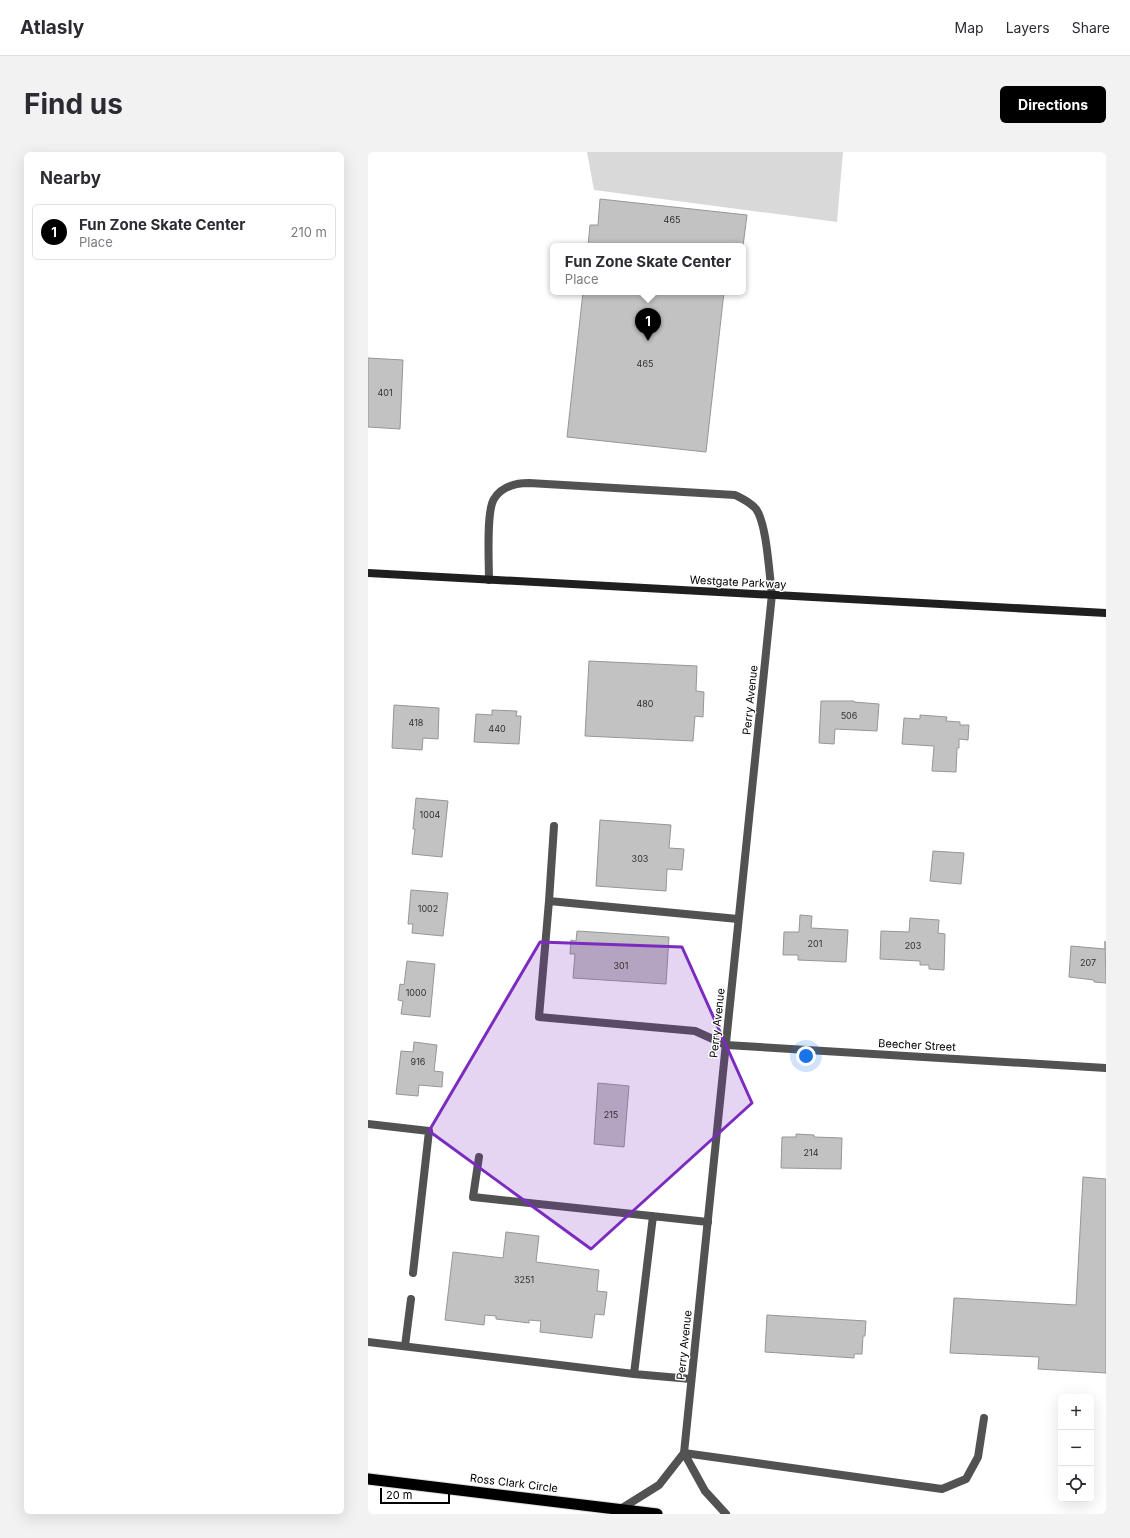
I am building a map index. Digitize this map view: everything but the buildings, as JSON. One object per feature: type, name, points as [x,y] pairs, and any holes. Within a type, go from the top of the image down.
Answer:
[{"type":"highway","name":"Ross Clark Circle","points":[[368,1479],[657,1514]]},
{"type":"main road","name":"Westgate Parkway","points":[[368,573],[1106,613]]},
{"type":"street","name":"Perry Avenue","points":[[489,580],[490,517],[493,500],[504,489],[517,483],[735,495],[747,500],[756,510],[762,524],[772,594],[684,1453]]},
{"type":"street","points":[[554,826],[539,1017],[695,1031],[726,1045]]},
{"type":"street","points":[[549,901],[738,919]]},
{"type":"street","name":"Beecher Street","points":[[726,1045],[1106,1068]]},
{"type":"street","points":[[368,1124],[429,1131],[413,1273]]},
{"type":"street","points":[[479,1157],[474,1197],[708,1222]]},
{"type":"street","points":[[634,1374],[652,1216]]},
{"type":"street","points":[[405,1346],[411,1299]]},
{"type":"street","points":[[368,1342],[634,1374],[691,1379]]},
{"type":"street","points":[[684,1453],[942,1489],[966,1479],[978,1457],[984,1418]]},
{"type":"street","points":[[619,1510],[659,1484],[684,1453]]},
{"type":"street","points":[[684,1453],[705,1491],[726,1514]]},
{"type":"highlighted area","points":[[540,942],[682,947],[752,1103],[591,1249],[429,1131]]},
{"type":"shaded area","points":[[587,152],[843,152],[837,222],[594,190]]},
{"type":"place","name":"Fun Zone Skate Center","points":[[648,341]]}]
